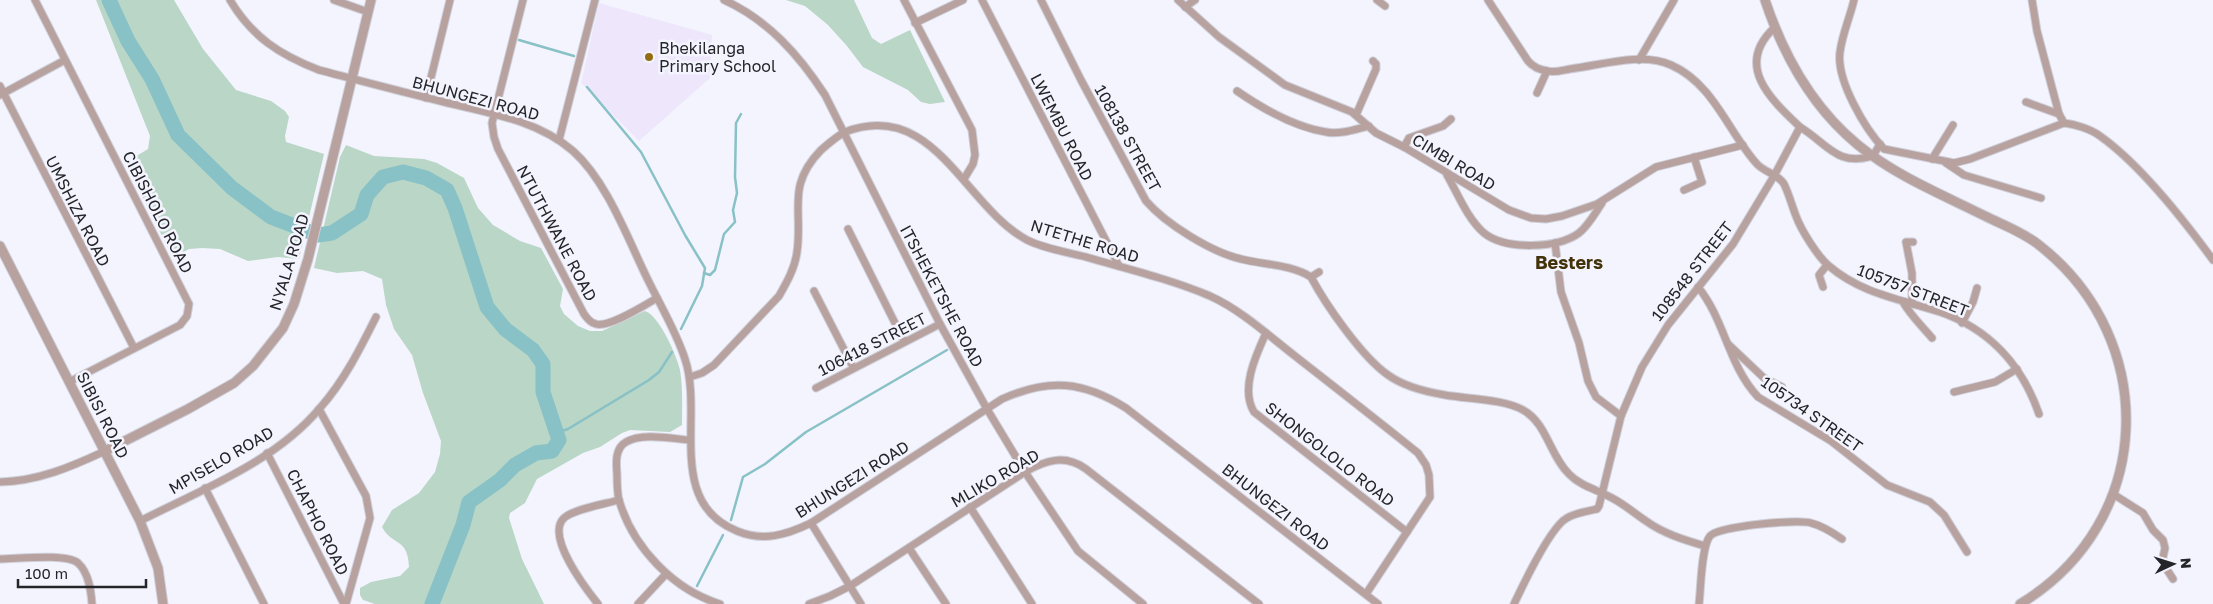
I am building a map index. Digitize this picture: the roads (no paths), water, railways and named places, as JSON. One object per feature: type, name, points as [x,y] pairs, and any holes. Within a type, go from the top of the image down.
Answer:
[{"type":"street","name":"CIBISHOLO ROAD","points":[[35,0],[189,304],[187,316],[180,325],[69,382]]},
{"type":"street","name":"BHUNGEZI ROAD","points":[[230,0],[250,27],[287,57],[319,70],[526,123],[559,140],[590,169],[605,193],[678,339],[690,377],[690,440],[693,476],[699,495],[708,510],[728,528],[753,536],[771,537],[795,531],[811,523],[987,409],[1017,392],[1045,385],[1069,386],[1103,395],[1142,420],[1378,604]]},
{"type":"street","points":[[334,0],[368,12]]},
{"type":"street","name":"NYALA ROAD","points":[[0,482],[18,482],[48,475],[105,451],[188,409],[244,375],[262,356],[283,328],[294,304],[308,259],[371,0]]},
{"type":"street","points":[[426,98],[450,0]]},
{"type":"street","points":[[494,115],[523,0]]},
{"type":"street","points":[[559,140],[595,0]]},
{"type":"street","name":"ITSHEKETSHE ROAD","points":[[724,0],[770,30],[799,57],[825,95],[940,324],[987,409],[1025,472],[1078,551],[1143,604]]},
{"type":"street","points":[[904,0],[972,130],[975,155],[973,164],[964,179]]},
{"type":"street","points":[[915,23],[963,0]]},
{"type":"street","name":"LWEMBU ROAD","points":[[982,0],[1119,266]]},
{"type":"street","name":"108138 STREET","points":[[1041,0],[1081,80],[1146,201],[1156,212],[1179,229],[1228,254],[1246,260],[1292,268],[1311,277]]},
{"type":"street","name":"CIMBI ROAD","points":[[1178,0],[1218,37],[1285,84],[1346,108],[1376,133],[1404,147],[1509,210],[1531,218],[1546,219],[1562,216],[1602,202],[1656,167],[1743,145]]},
{"type":"street","points":[[1185,7],[1195,0]]},
{"type":"street","points":[[1377,0],[1385,6]]},
{"type":"street","points":[[1488,0],[1530,63],[1547,71],[1537,93]]},
{"type":"street","points":[[1640,60],[1674,0]]},
{"type":"street","points":[[1765,0],[1774,28],[1786,52],[1819,104],[1845,132],[1873,156],[1909,180],[2029,238],[2058,261],[2089,297],[2110,335],[2124,390],[2125,438],[2120,469],[2113,494],[2100,520],[2076,557],[2042,588],[2020,604]]},
{"type":"street","points":[[1854,0],[1840,51],[1841,67],[1851,97],[1880,144],[1886,150],[1954,163],[1970,159],[2064,123],[2099,135],[2132,165],[2174,211],[2213,260]]},
{"type":"street","points":[[2032,0],[2037,31],[2059,114],[2064,123]]},
{"type":"street","points":[[1774,28],[1760,44],[1756,60],[1757,74],[1766,91],[1800,127],[1843,158],[1855,160],[1873,156],[1880,144]]},
{"type":"street","points":[[1,92],[65,60]]},
{"type":"street","points":[[1356,115],[1376,69],[1376,64],[1373,60]]},
{"type":"street","name":"105757 STREET","points":[[1547,71],[1640,60],[1668,64],[1695,82],[1720,110],[1757,164],[1783,183],[1798,223],[1827,265],[1847,280],[1869,291],[1939,312],[1962,323],[1989,340],[2017,369],[2029,387],[2039,414]]},
{"type":"street","points":[[1237,91],[1268,111],[1324,132],[1347,131],[1369,126]]},
{"type":"street","name":"UMSHIZA ROAD","points":[[1,92],[134,348]]},
{"type":"street","points":[[2026,102],[2059,114]]},
{"type":"street","name":"NTUTHWANE ROAD","points":[[494,115],[492,123],[498,149],[589,321],[595,324],[609,322],[657,298]]},
{"type":"street","points":[[1404,147],[1409,138],[1443,126],[1451,119]]},
{"type":"street","points":[[1932,159],[1953,125]]},
{"type":"street","name":"NTETHE ROAD","points":[[690,377],[702,373],[714,365],[779,296],[793,271],[796,259],[797,198],[799,186],[807,167],[815,156],[844,133],[880,126],[903,130],[927,142],[964,179],[993,212],[1027,240],[1187,286],[1234,309],[1418,453],[1429,475],[1430,498],[1366,594]]},
{"type":"street","name":"108548 STREET","points":[[1514,604],[1554,530],[1568,517],[1597,509],[1603,493],[1622,416],[1633,383],[1655,343],[1733,244],[1774,176],[1800,127]]},
{"type":"street","points":[[1684,190],[1702,182],[1694,157]]},
{"type":"street","points":[[1946,162],[1964,175],[2041,198]]},
{"type":"street","points":[[1447,174],[1476,224],[1491,237],[1501,242],[1517,245],[1555,243],[1569,238],[1586,225],[1602,202]]},
{"type":"street","points":[[848,229],[904,341]]},
{"type":"street","points":[[1910,242],[1912,304]]},
{"type":"street","points":[[1555,243],[1561,292],[1579,343],[1588,381],[1596,397],[1608,408],[1622,416]]},
{"type":"street","name":"SIBISI ROAD","points":[[0,246],[140,520],[158,568],[164,604]]},
{"type":"street","points":[[1823,287],[1819,275],[1827,265]]},
{"type":"street","points":[[1318,272],[1311,277],[1330,308],[1370,357],[1388,375],[1414,387],[1442,395],[1509,405],[1524,410],[1539,425],[1569,475],[1583,485],[1603,493],[1646,522],[1678,538],[1705,546]]},
{"type":"street","name":"105734 STREET","points":[[1698,288],[1714,309],[1736,366],[1751,390],[1758,397],[1831,440],[1887,485],[1930,502],[1944,515],[1967,552]]},
{"type":"street","points":[[1962,323],[1973,302],[1977,288]]},
{"type":"street","points":[[814,291],[853,367]]},
{"type":"street","points":[[1903,302],[1912,317],[1932,338]]},
{"type":"street","name":"MPISELO ROAD","points":[[140,520],[205,488],[267,453],[320,409],[345,373],[376,317]]},
{"type":"street","name":"106418 STREET","points":[[816,388],[853,367],[940,324]]},
{"type":"street","name":"SHONGOLOLO ROAD","points":[[1266,333],[1250,377],[1248,398],[1254,412],[1407,532]]},
{"type":"street","points":[[1728,344],[1764,378],[1782,387]]},
{"type":"street","points":[[1954,392],[1995,382],[2017,369]]},
{"type":"street","points":[[320,409],[366,496],[370,508],[369,523],[345,604]]},
{"type":"street","points":[[690,440],[640,438],[632,439],[622,445],[616,465],[619,500],[640,542],[666,574],[695,594],[720,604]]},
{"type":"street","name":"CHAPHO ROAD","points":[[267,453],[345,604]]},
{"type":"street","name":"MLIKO ROAD","points":[[809,604],[850,586],[1037,465],[1059,459],[1078,464],[1259,604]]},
{"type":"street","points":[[205,488],[264,604]]},
{"type":"street","points":[[2113,494],[2143,513],[2153,530],[2163,540],[2165,548],[2162,562],[2173,579]]},
{"type":"street","points":[[598,604],[574,569],[561,544],[560,525],[564,518],[573,513],[619,500]]},
{"type":"street","points":[[970,507],[1032,604]]},
{"type":"street","points":[[1699,604],[1705,546],[1709,537],[1718,532],[1794,521],[1822,527],[1842,539]]},
{"type":"street","points":[[811,523],[862,604]]},
{"type":"street","points":[[909,548],[946,604]]},
{"type":"street","points":[[0,559],[64,558],[75,561],[83,569],[87,578],[92,604]]},
{"type":"street","points":[[638,604],[666,574]]},
{"type":"waterway","points":[[109,0],[128,41],[152,79],[178,135],[232,188],[271,217],[318,235],[332,233],[361,214],[367,195],[383,177],[403,172],[426,178],[447,190],[455,208],[487,307],[505,329],[533,350],[543,364],[543,392],[559,440],[552,451],[536,453],[515,465],[500,480],[469,502],[463,525],[432,604]]},
{"type":"waterway","points":[[519,40],[574,56]]},
{"type":"waterway","points":[[587,87],[641,152],[685,235],[705,268],[702,286],[681,329]]},
{"type":"waterway","points":[[704,273],[710,275],[715,270],[724,234],[735,222],[733,210],[737,193],[735,177],[736,123],[741,114]]},
{"type":"waterway","points":[[731,520],[743,477],[765,464],[806,432],[947,350]]},
{"type":"waterway","points":[[556,433],[568,429],[649,380],[659,372],[672,352]]},
{"type":"waterway","points":[[697,586],[723,535]]},
{"type":"place","name":"Bhekilanga Primary School","points":[[649,57]]},
{"type":"district","name":"Besters","points":[[1569,263]]}]
